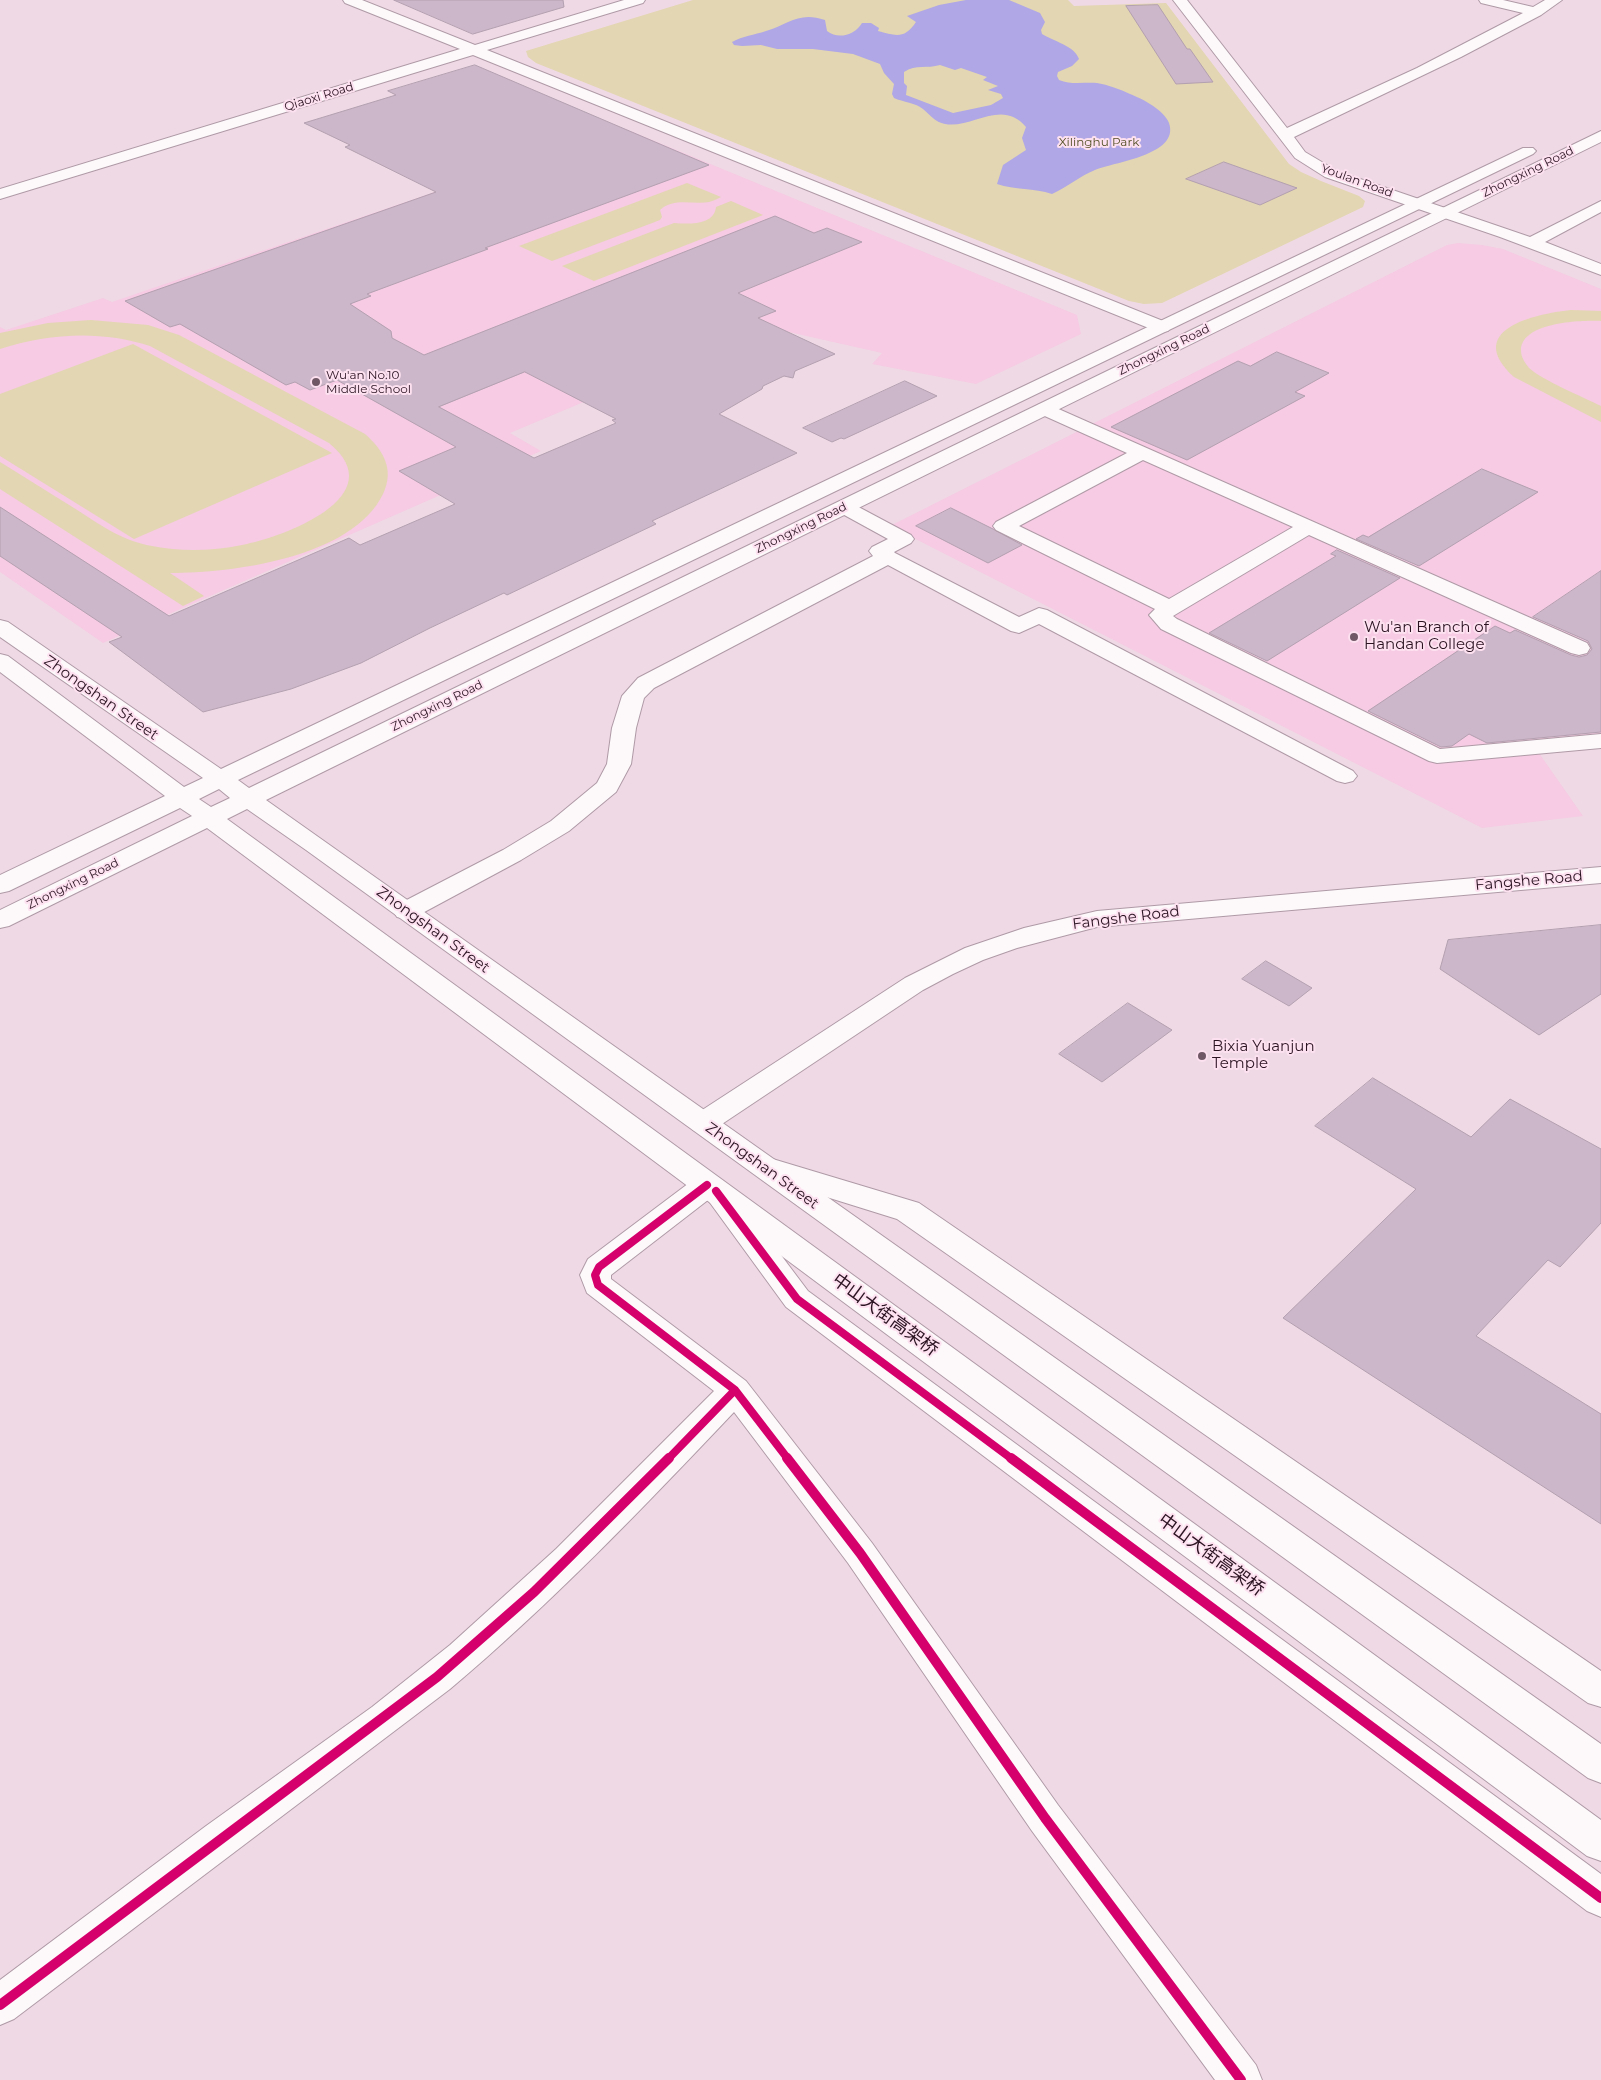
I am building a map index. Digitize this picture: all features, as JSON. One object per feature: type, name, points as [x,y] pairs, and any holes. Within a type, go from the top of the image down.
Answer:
[{"type":"main road","points":[[350,0],[1162,327]]},
{"type":"main road","points":[[588,0],[610,8]]},
{"type":"main road","name":"Qiaoxi Road","points":[[0,194],[638,0]]},
{"type":"main road","name":"Youlan Road","points":[[1180,0],[1300,155],[1318,168],[1531,243],[1601,270]]},
{"type":"main road","points":[[1486,0],[1536,12]]},
{"type":"main road","points":[[1285,135],[1424,72],[1555,0]]},
{"type":"main road","name":"Zhongxing Road","points":[[0,885],[1601,116]]},
{"type":"main road","name":"Zhongxing Road","points":[[0,920],[1601,136]]},
{"type":"main road","points":[[1531,243],[1601,206]]},
{"type":"main road","points":[[1044,409],[1579,648]]},
{"type":"main road","points":[[1142,453],[1003,526],[1170,608]]},
{"type":"main road","points":[[844,507],[904,539],[879,551],[888,556],[1019,626],[1039,615],[1345,776]]},
{"type":"main road","points":[[1308,526],[1160,615],[1169,624],[1438,756],[1601,741]]},
{"type":"main road","points":[[406,911],[512,855],[552,831],[607,787],[619,764],[624,728],[633,696],[646,683],[888,556]]},
{"type":"main road","name":"Zhongshan Street","points":[[0,627],[406,911],[1601,1766]]},
{"type":"main road","name":"Zhongshan Street","points":[[0,661],[209,818],[821,1268]]},
{"type":"main road","name":"Fangshe Road","points":[[703,1123],[914,984],[949,965],[994,946],[1041,932],[1097,919],[1601,875]]},
{"type":"main road","points":[[764,1167],[908,1211],[1601,1690]]},
{"type":"main road","points":[[1240,2080],[1045,1818],[860,1553],[735,1390],[598,1285],[595,1275],[599,1268],[712,1188],[797,1299],[1601,1898]]},
{"type":"main road","name":"中山大街高架桥","points":[[821,1268],[1601,1843]]},
{"type":"main road","points":[[0,2005],[249,1817],[403,1706],[464,1655],[557,1569],[658,1470],[735,1390]]},
{"type":"shaded area","points":[[966,0],[1009,0],[1040,13],[1045,22],[1041,30],[1042,34],[1068,47],[1077,54],[1079,59],[1072,66],[1058,72],[1059,80],[1105,85],[1122,90],[1147,102],[1158,109],[1169,123],[1170,134],[1165,143],[1143,156],[1089,172],[1052,194],[1004,186],[997,184],[1003,165],[1026,150],[1022,138],[1026,127],[1017,119],[1007,115],[997,115],[955,124],[941,123],[920,107],[894,98],[892,94],[894,84],[884,73],[880,64],[853,54],[813,49],[777,49],[761,45],[742,46],[734,45],[732,42],[794,20],[808,17],[825,20],[827,31],[841,36],[855,31],[862,23],[871,23],[879,28],[878,31],[900,35],[908,31],[916,22],[907,16],[939,5]],"holes":[[[940,65],[955,70],[961,68],[987,77],[983,80],[998,86],[988,90],[1001,94],[1003,98],[991,105],[953,113],[906,95],[907,86],[904,83],[904,72],[917,67]]]},
{"type":"shaded area","name":"Wu'an No.10 Middle School","points":[[623,128],[1077,315],[1081,334],[976,384],[872,364],[882,353],[784,331],[769,324],[510,433],[541,451],[103,643],[0,572],[0,327],[6,330],[103,298],[112,302]]},
{"type":"shaded area","name":"Wu'an Branch of Handan College","points":[[1458,243],[1503,249],[1601,289],[1601,747],[1539,753],[1583,816],[1482,828],[890,526],[1447,245]]},
{"type":"green space","name":"Xilinghu Park","points":[[693,0],[1068,0],[1074,6],[1166,3],[1289,164],[1301,172],[1359,196],[1365,201],[1363,207],[1162,303],[1144,304],[1129,301],[536,63],[528,57],[526,51]]},
{"type":"green space","points":[[687,183],[721,197],[703,203],[684,202],[665,206],[660,210],[662,217],[660,220],[552,261],[519,246]]},
{"type":"green space","points":[[731,201],[763,215],[594,281],[562,266],[674,223],[706,221],[711,218],[716,207]]},
{"type":"green space","points":[[1571,310],[1601,311],[1601,321],[1567,322],[1541,328],[1530,334],[1523,341],[1522,355],[1529,368],[1535,373],[1601,406],[1601,422],[1514,377],[1500,361],[1496,347],[1500,336],[1510,327],[1539,316]]},
{"type":"green space","points":[[91,320],[148,325],[179,335],[365,434],[382,453],[385,461],[388,476],[383,494],[367,516],[345,533],[318,547],[256,565],[225,570],[170,573],[204,596],[183,606],[0,489],[0,462],[121,536],[152,546],[208,550],[242,545],[282,533],[326,511],[341,496],[349,480],[346,462],[329,443],[150,346],[113,337],[75,336],[37,340],[0,349],[0,333],[48,323]]},
{"type":"green space","points":[[133,344],[332,453],[134,539],[0,456],[0,394]]},
{"type":"building","points":[[394,0],[563,0],[564,7],[473,34]]},
{"type":"building","points":[[1158,5],[1187,49],[1190,49],[1213,82],[1176,84],[1126,6]]},
{"type":"building","points":[[475,65],[709,165],[485,248],[488,249],[367,294],[371,296],[350,304],[391,331],[392,338],[424,355],[775,216],[814,233],[827,228],[862,242],[738,293],[776,311],[758,318],[835,354],[795,371],[793,378],[784,376],[763,386],[762,389],[719,414],[797,453],[652,521],[656,524],[507,595],[504,593],[361,663],[291,689],[203,712],[109,642],[122,637],[0,556],[0,507],[169,616],[349,538],[360,545],[455,504],[399,471],[456,447],[337,380],[310,390],[295,382],[286,385],[180,324],[170,327],[125,301],[436,192],[345,147],[350,145],[304,123],[396,95],[388,91]],"holes":[[[525,372],[616,419],[612,420],[616,423],[534,458],[439,407]]]},
{"type":"building","points":[[1224,162],[1297,188],[1260,205],[1186,179]]},
{"type":"building","points":[[1277,352],[1329,373],[1295,392],[1305,396],[1187,460],[1111,427],[1238,361],[1250,366]]},
{"type":"building","points":[[905,381],[937,396],[844,439],[841,438],[832,442],[803,428]]},
{"type":"building","points":[[1482,469],[1538,492],[1419,566],[1356,539],[1363,535],[1368,537]]},
{"type":"building","points":[[951,508],[1022,545],[988,563],[916,526]]},
{"type":"building","points":[[1337,550],[1400,578],[1267,661],[1209,633],[1336,556],[1331,554]]},
{"type":"building","points":[[1601,571],[1601,732],[1487,743],[1469,734],[1452,746],[1441,747],[1368,711],[1495,626],[1510,633],[1515,630],[1571,655],[1579,657],[1587,655],[1592,649],[1588,641],[1533,617]]},
{"type":"building","points":[[1601,925],[1601,994],[1539,1035],[1440,969],[1448,940]]},
{"type":"building","points":[[1266,961],[1312,988],[1289,1006],[1242,979]]},
{"type":"building","points":[[1128,1003],[1172,1030],[1102,1082],[1059,1054]]},
{"type":"building","points":[[1373,1078],[1471,1137],[1510,1099],[1601,1149],[1601,1223],[1560,1267],[1548,1260],[1476,1336],[1601,1414],[1601,1524],[1283,1318],[1416,1189],[1315,1126]]},
{"type":"cycle path","points":[[707,1185],[599,1267],[595,1275],[598,1285],[735,1390],[860,1553],[1045,1818],[1241,2080]]},
{"type":"cycle path","points":[[716,1191],[797,1299],[1601,1898]]},
{"type":"cycle path","points":[[0,2005],[219,1839],[385,1718],[463,1656],[568,1559],[735,1390]]},
{"type":"place","name":"Wu'an No.10 Middle School","points":[[316,382]]},
{"type":"place","name":"Wu'an Branch of Handan College","points":[[1354,637]]},
{"type":"place","name":"Bixia Yuanjun Temple","points":[[1202,1056]]}]
